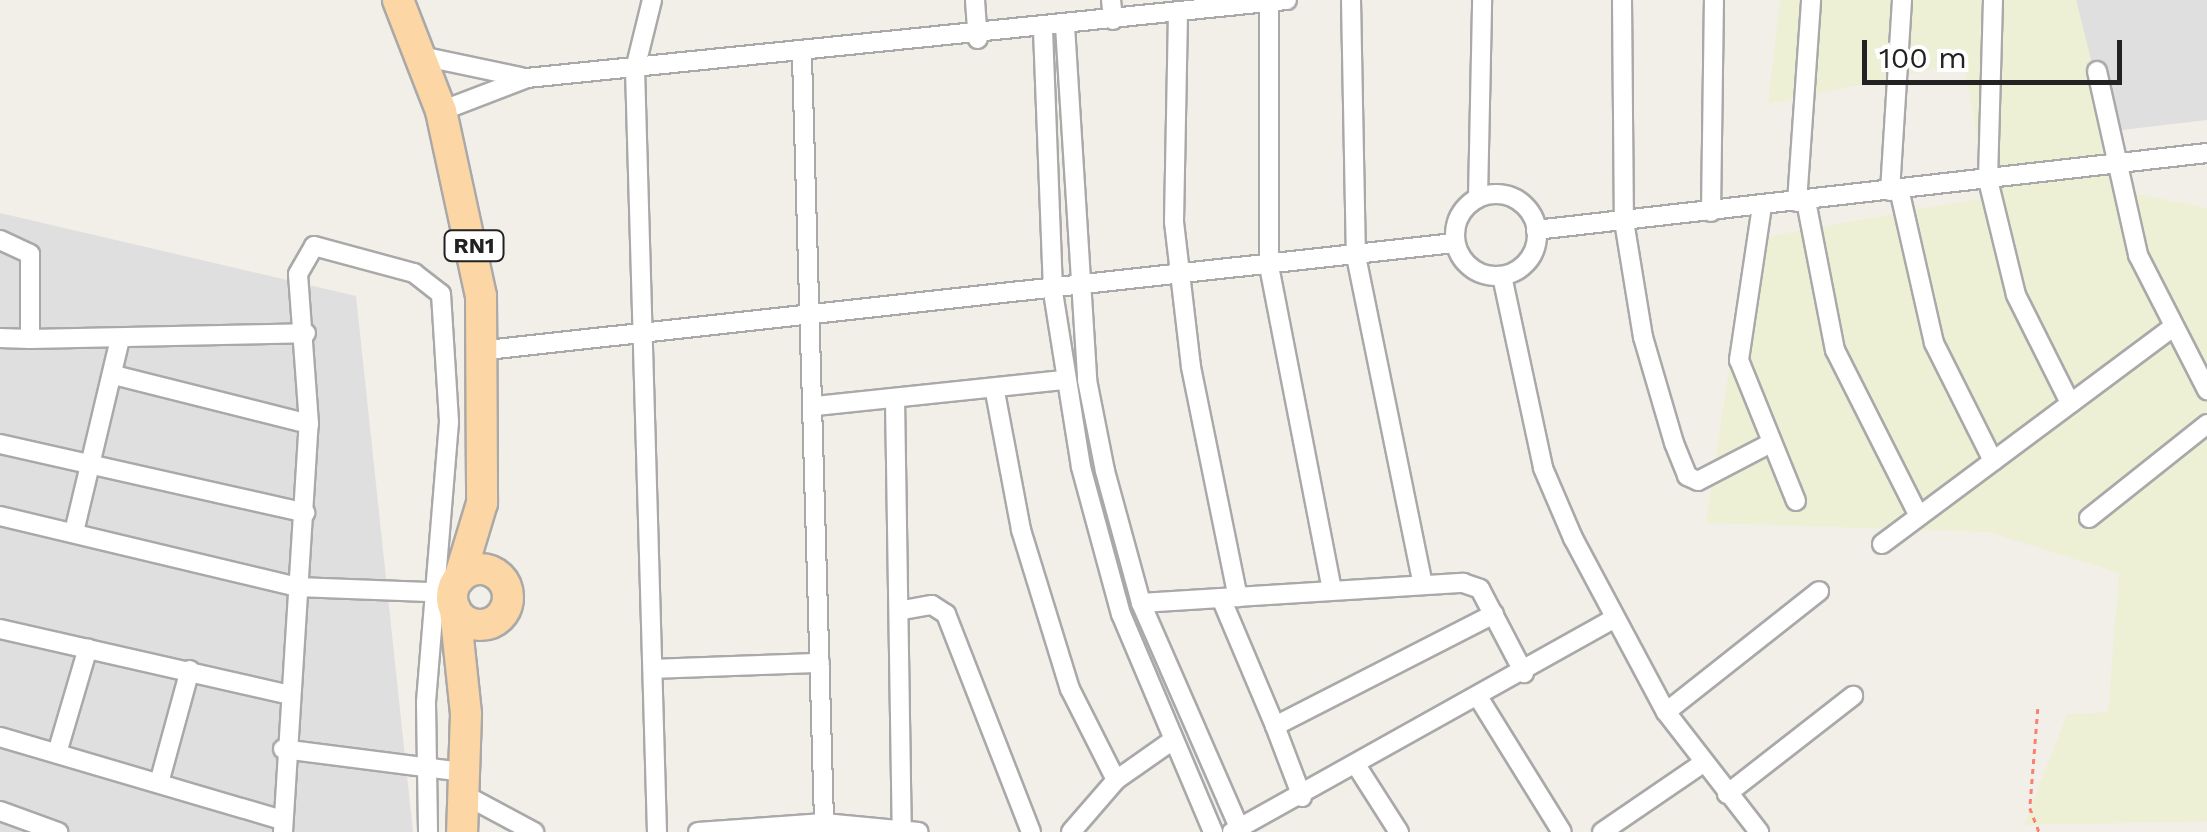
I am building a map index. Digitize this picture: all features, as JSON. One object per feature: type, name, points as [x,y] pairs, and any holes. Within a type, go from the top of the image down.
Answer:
[{"type":"main road","name":"RN1","points":[[398,0],[441,111],[487,350],[482,503],[508,602],[494,622],[466,714]]},
{"type":"main road","name":"RN1","points":[[462,832],[466,714],[450,593],[482,503]]},
{"type":"main road","points":[[494,622],[471,624],[450,593],[484,568],[501,577]]},
{"type":"street","points":[[652,0],[635,69],[657,832]]},
{"type":"street","points":[[976,0],[978,38]]},
{"type":"street","points":[[1111,0],[1112,20]]},
{"type":"street","points":[[1352,0],[1356,256],[1423,584]]},
{"type":"street","points":[[1482,0],[1478,198],[1459,216],[1455,243],[1467,265],[1502,276]]},
{"type":"street","points":[[1622,0],[1624,221],[1648,356],[1686,476],[1698,481],[1771,444]]},
{"type":"street","points":[[1711,212],[1714,0]]},
{"type":"street","points":[[1811,0],[1801,201],[1835,350],[1919,516]]},
{"type":"street","points":[[1902,0],[1894,190],[1934,343],[1993,461]]},
{"type":"street","points":[[1993,0],[1988,180],[2016,295],[2070,403]]},
{"type":"street","points":[[441,111],[527,78],[802,57],[1278,1],[1269,266],[1332,590]]},
{"type":"street","points":[[1178,13],[1180,277],[1229,597],[1302,797]]},
{"type":"street","points":[[1065,26],[1080,289],[1098,435],[1141,603],[1237,831],[1480,700],[1612,620]]},
{"type":"street","points":[[1043,30],[1053,292],[1064,380],[1102,550],[1170,742],[1213,832]]},
{"type":"street","points":[[422,56],[527,78]]},
{"type":"street","points":[[802,57],[824,823]]},
{"type":"street","points":[[2098,71],[2114,164],[2169,330],[2207,390]]},
{"type":"street","points":[[1536,230],[2207,152]]},
{"type":"street","points":[[1478,198],[1518,200],[1536,230],[1530,257],[1502,276]]},
{"type":"street","points":[[1762,206],[1739,360],[1796,500]]},
{"type":"street","points":[[0,240],[30,254],[30,338]]},
{"type":"street","points":[[487,350],[1053,292],[1455,243]]},
{"type":"street","points":[[0,737],[159,783],[282,826],[286,694],[299,587],[309,424],[306,333],[298,274],[308,248],[414,273],[441,294],[448,422],[450,593],[427,766],[428,832]]},
{"type":"street","points":[[1502,276],[1543,468],[1612,620],[1666,712],[1759,832]]},
{"type":"street","points":[[1882,544],[2169,330]]},
{"type":"street","points":[[0,338],[306,333]]},
{"type":"street","points":[[74,532],[120,339]]},
{"type":"street","points":[[114,375],[309,424]]},
{"type":"street","points":[[815,406],[995,392],[1064,380]]},
{"type":"street","points":[[995,392],[1021,530],[1064,671],[1116,780]]},
{"type":"street","points":[[698,832],[824,823],[908,830],[895,399]]},
{"type":"street","points":[[2089,518],[2207,424]]},
{"type":"street","points":[[0,444],[304,513]]},
{"type":"street","points":[[0,516],[299,587],[450,593]]},
{"type":"street","points":[[1141,603],[1423,584],[1474,586],[1494,614],[1524,673]]},
{"type":"street","points":[[1666,712],[1818,591]]},
{"type":"street","points":[[903,610],[932,605],[946,614],[1031,832]]},
{"type":"street","points":[[1274,726],[1494,614]]},
{"type":"street","points":[[0,629],[286,694]]},
{"type":"street","points":[[57,754],[88,648]]},
{"type":"street","points":[[653,669],[820,663]]},
{"type":"street","points":[[159,783],[190,670]]},
{"type":"street","points":[[1727,794],[1853,696]]},
{"type":"street","points":[[1480,700],[1562,832]]},
{"type":"street","points":[[1071,832],[1116,780],[1170,742]]},
{"type":"street","points":[[283,749],[427,766],[463,783],[534,832]]},
{"type":"street","points":[[1602,832],[1702,763]]},
{"type":"street","points":[[1358,768],[1399,832]]},
{"type":"street","points":[[0,811],[45,830]]},
{"type":"path","points":[[2038,709],[2030,808],[2039,832]]},
{"type":"shaded area","points":[[2076,0],[2207,0],[2207,120],[2105,132]]},
{"type":"shaded area","points":[[0,213],[356,296],[413,832],[0,832]]},
{"type":"green space","points":[[1780,0],[2076,0],[2124,191],[2207,208],[2207,822],[2024,825],[2067,714],[2108,712],[2119,573],[1988,532],[1706,523],[1748,240],[1987,197],[1964,63],[1768,104]]}]
